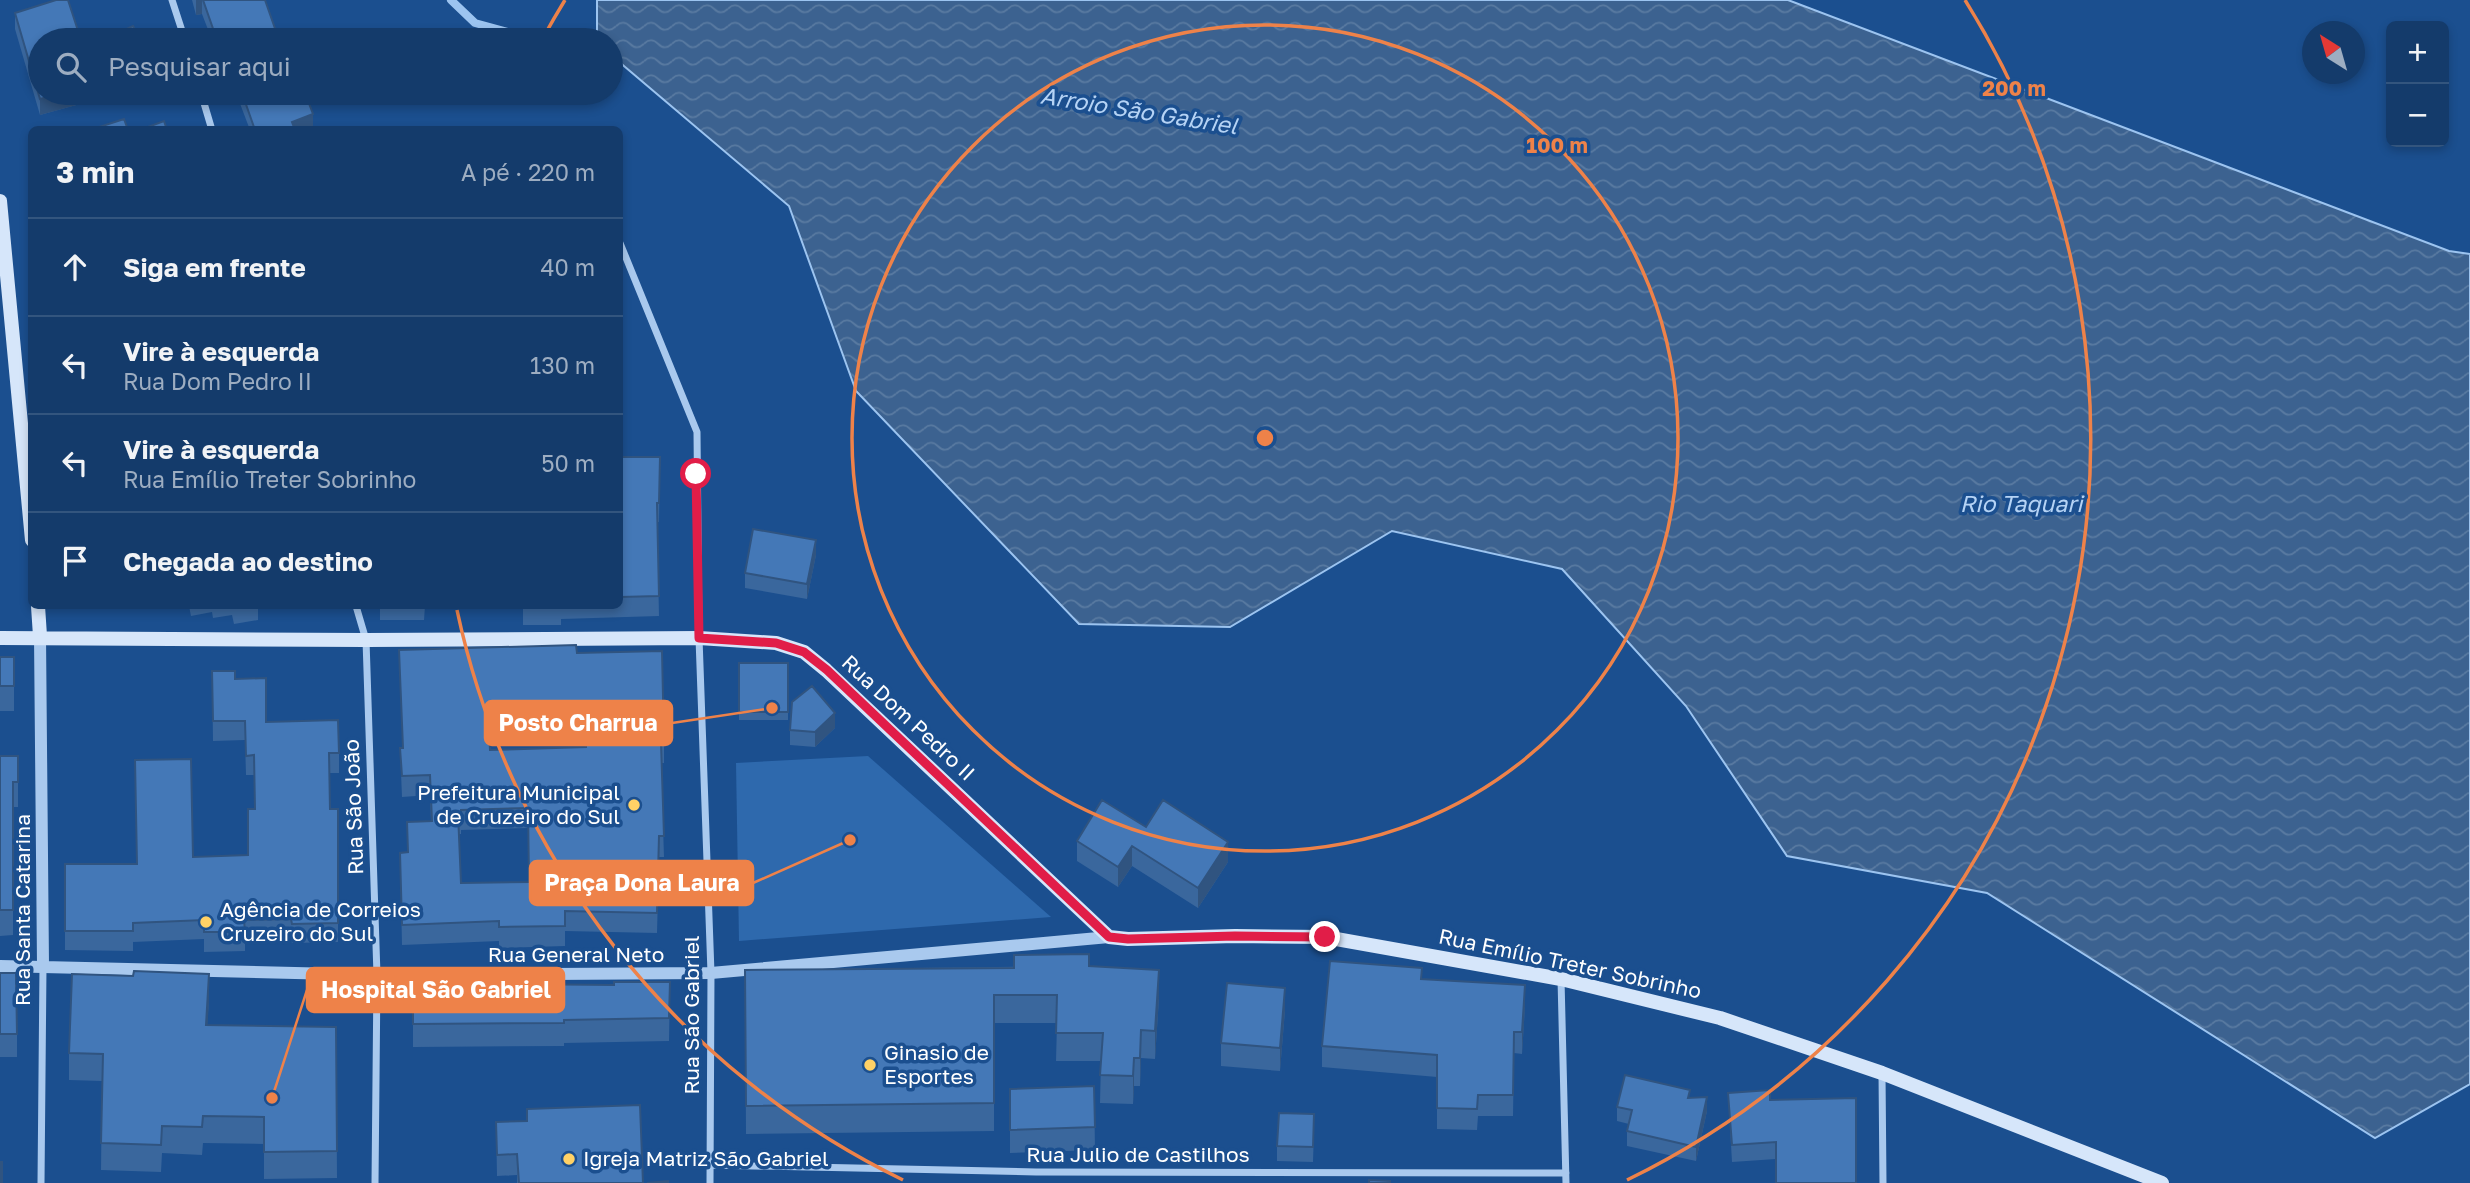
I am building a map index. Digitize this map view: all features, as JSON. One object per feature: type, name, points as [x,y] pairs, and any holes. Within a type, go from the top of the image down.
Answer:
[{"type":"main road","points":[[0,201],[28,498]]},
{"type":"main road","points":[[38,609],[40,636]]},
{"type":"main road","name":"Rua Dom Pedro II","points":[[0,638],[699,638],[776,643],[804,652],[836,680],[1109,937]]},
{"type":"main road","name":"Rua Emílio Treter Sobrinho","points":[[1109,937],[1325,937],[1561,979],[1720,1018],[1882,1073],[2162,1183]]},
{"type":"street","points":[[173,0],[181,28]]},
{"type":"street","points":[[205,105],[211,126]]},
{"type":"street","name":"Rua São Gabriel","points":[[623,250],[697,432],[699,638],[711,973],[710,1183]]},
{"type":"street","name":"Rua São João","points":[[357,609],[366,640],[377,975],[375,1183]]},
{"type":"street","name":"Rua Santa Catarina","points":[[40,636],[43,965],[41,1183]]},
{"type":"street","name":"Rua General Neto","points":[[0,966],[377,975],[711,973],[1109,937]]},
{"type":"street","points":[[1561,979],[1566,1183]]},
{"type":"street","points":[[1882,1073],[1883,1183]]},
{"type":"street","name":"Rua Julio de Castilhos","points":[[710,1165],[1036,1172],[1566,1173]]},
{"type":"street","points":[[1036,1172],[1036,1183]]},
{"type":"shaded area","points":[[868,756],[1051,917],[739,941],[736,763]]},
{"type":"water","name":"Rio Taquari","points":[[597,0],[1788,0],[2449,251],[2470,254],[2470,1084],[2375,1138],[1987,893],[1787,856],[1686,706],[1562,569],[1392,531],[1230,627],[1079,624],[856,391],[789,206],[623,65],[623,28],[597,28]]},
{"type":"building","points":[[56,0],[68,0],[77,28],[28,28],[28,58],[15,13]]},
{"type":"building","points":[[203,0],[265,0],[275,28],[213,28]]},
{"type":"building","points":[[246,105],[310,105],[313,114],[292,122],[294,126],[254,126]]},
{"type":"building","points":[[124,119],[127,126],[102,126]]},
{"type":"building","points":[[164,121],[166,126],[151,126]]},
{"type":"building","points":[[623,457],[660,457],[657,503],[659,596],[623,597]]},
{"type":"building","points":[[753,529],[816,540],[807,584],[745,573]]},
{"type":"building","points":[[576,645],[577,653],[662,651],[664,836],[659,836],[657,913],[565,911],[565,926],[499,927],[499,921],[402,925],[400,853],[408,852],[407,822],[432,821],[430,775],[402,776],[399,650]],"holes":[[[565,701],[565,705],[585,705],[586,747],[490,750],[488,705]],[[528,808],[529,882],[461,883],[458,813],[461,813],[461,810]]]},
{"type":"building","points":[[0,657],[14,657],[14,686],[0,686]]},
{"type":"building","points":[[739,663],[788,663],[788,712],[739,712]]},
{"type":"building","points":[[212,671],[235,671],[235,679],[266,678],[266,722],[338,720],[339,753],[329,753],[330,809],[338,809],[338,923],[292,924],[291,919],[244,920],[245,932],[204,932],[204,920],[133,923],[133,931],[65,931],[65,864],[137,864],[135,760],[191,759],[193,857],[248,855],[248,809],[255,809],[254,755],[246,756],[245,721],[213,721]]},
{"type":"building","points":[[812,686],[835,713],[815,732],[790,730],[792,702]]},
{"type":"building","points":[[0,756],[18,756],[18,782],[13,782],[13,910],[0,910]]},
{"type":"building","points":[[1102,800],[1146,827],[1163,800],[1228,842],[1198,888],[1132,846],[1118,867],[1077,841]]},
{"type":"building","name":"Ginasio de Esportes","points":[[1089,954],[1089,966],[1159,970],[1155,1031],[1141,1030],[1140,1058],[1134,1058],[1133,1076],[1100,1075],[1103,1033],[1056,1033],[1057,995],[994,995],[994,1103],[746,1106],[745,970],[1014,968],[1014,955]]},
{"type":"building","points":[[1330,961],[1422,968],[1421,979],[1525,985],[1522,1032],[1514,1032],[1513,1095],[1478,1095],[1477,1109],[1437,1108],[1437,1055],[1322,1046]]},
{"type":"building","points":[[134,971],[209,974],[206,1025],[336,1027],[337,1151],[264,1152],[264,1117],[203,1116],[202,1127],[162,1126],[161,1145],[101,1143],[103,1054],[69,1053],[72,974],[133,976]]},
{"type":"building","points":[[0,973],[16,973],[17,1034],[0,1034]]},
{"type":"building","points":[[509,979],[509,984],[614,985],[614,982],[670,982],[669,1018],[564,1020],[564,1023],[413,1024],[413,980]]},
{"type":"building","points":[[1227,983],[1285,988],[1280,1048],[1221,1043]]},
{"type":"building","points":[[1625,1075],[1690,1090],[1688,1098],[1707,1097],[1696,1147],[1627,1131],[1632,1110],[1617,1107]]},
{"type":"building","points":[[1094,1086],[1095,1127],[1010,1130],[1010,1089]]},
{"type":"building","points":[[1770,1090],[1770,1100],[1856,1098],[1856,1183],[1776,1183],[1776,1142],[1732,1145],[1728,1093]]},
{"type":"building","name":"Igreja Matriz São Gabriel","points":[[640,1105],[643,1183],[519,1183],[517,1154],[497,1155],[496,1122],[527,1121],[527,1109]]},
{"type":"building","points":[[1279,1113],[1314,1114],[1313,1147],[1277,1146]]},
{"type":"building","points":[[2,1162],[2,1183],[0,1183]]},
{"type":"building","points":[[1369,1180],[1390,1181],[1390,1183],[1369,1183]]},
{"type":"waterway","name":"Arroio São Gabriel","points":[[451,0],[475,23],[493,28]]},
{"type":"place","name":"Posto Charrua","points":[[772,708]]},
{"type":"place","name":"Prefeitura Municipal de Cruzeiro do Sul","points":[[634,805]]},
{"type":"place","name":"Praça Dona Laura","points":[[850,840]]},
{"type":"place","name":"Agência de Correios Cruzeiro do Sul","points":[[206,922]]},
{"type":"place","name":"Ginasio de Esportes","points":[[870,1065]]},
{"type":"place","name":"Hospital São Gabriel","points":[[272,1098]]},
{"type":"place","name":"Igreja Matriz São Gabriel","points":[[569,1159]]},
{"type":"route","points":[[696,474],[699,638],[776,643],[804,652],[827,670],[1109,937],[1325,937]]}]
